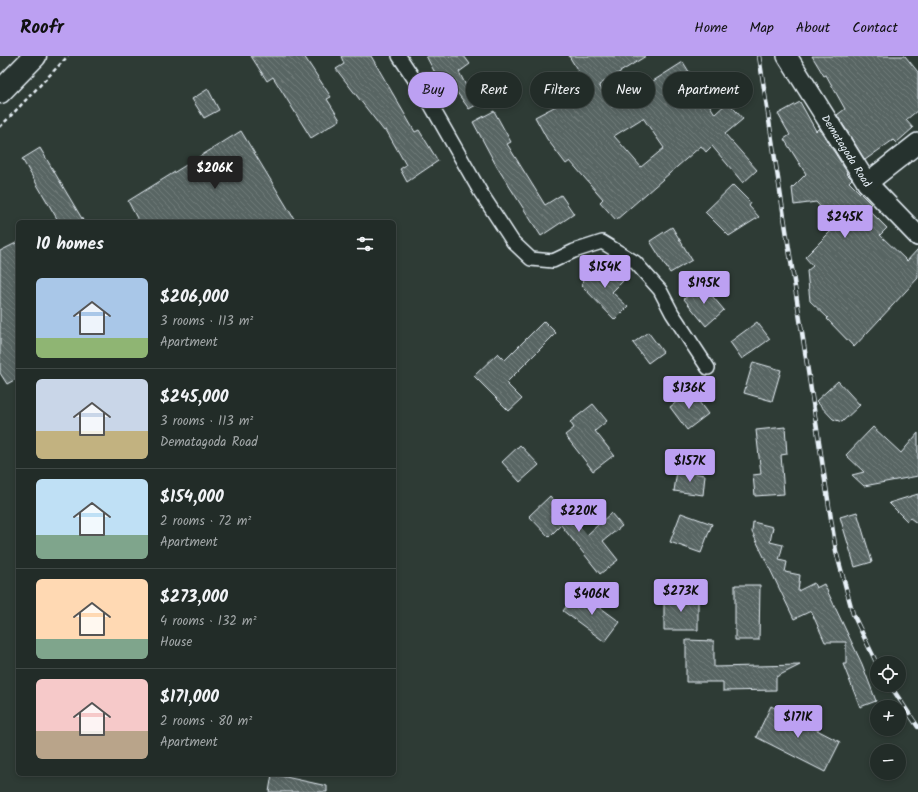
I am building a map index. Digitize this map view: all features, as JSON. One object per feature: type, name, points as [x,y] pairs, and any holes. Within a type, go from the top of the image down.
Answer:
[{"type":"highway","points":[[0,92],[35,56]]},
{"type":"main road","name":"Dematagoda Road","points":[[787,56],[867,183],[918,236]]},
{"type":"main road","points":[[867,183],[918,143]]},
{"type":"street","points":[[399,56],[428,100],[481,193],[514,242],[531,258],[553,261],[574,251],[602,242],[635,262],[660,290],[672,312],[708,368]]},
{"type":"path","points":[[0,127],[68,56]]},
{"type":"building","points":[[251,56],[304,56],[331,97],[327,99],[340,120],[311,138],[273,77],[267,81]]},
{"type":"building","points":[[341,56],[371,56],[415,132],[419,130],[438,161],[407,182],[400,169],[406,165],[386,130],[384,131],[336,69],[344,64]]},
{"type":"building","points":[[426,56],[464,56],[470,64],[459,72],[466,86],[466,105],[458,94],[458,72],[435,72]]},
{"type":"building","points":[[569,56],[646,56],[620,72],[602,72],[602,83],[599,85],[602,90],[602,108],[655,108],[655,80],[663,75],[663,108],[711,108],[715,114],[722,108],[733,108],[743,119],[725,134],[757,170],[743,183],[712,146],[706,152],[701,146],[616,220],[600,202],[603,199],[570,161],[566,164],[547,139],[535,117],[552,108],[594,108],[594,72],[576,72],[578,71]],"holes":[[[643,118],[664,148],[641,167],[614,136]]]},
{"type":"building","points":[[812,56],[905,56],[918,72],[918,110],[906,120],[913,128],[896,143],[893,140],[865,160],[837,115],[845,109],[826,75],[824,76]]},
{"type":"building","points":[[683,62],[689,72],[667,72]]},
{"type":"building","points":[[208,89],[219,110],[204,118],[192,99]]},
{"type":"building","points":[[800,102],[816,131],[819,128],[847,172],[846,173],[852,179],[849,182],[871,204],[867,208],[887,228],[880,235],[907,261],[918,249],[918,278],[854,347],[827,319],[828,318],[810,301],[807,271],[813,266],[805,257],[837,225],[816,202],[794,205],[792,188],[806,174],[784,139],[790,135],[778,114]]},
{"type":"building","points":[[494,111],[511,142],[507,144],[545,205],[561,195],[574,214],[541,236],[497,167],[473,122]]},
{"type":"building","points":[[241,131],[295,220],[138,220],[128,201]]},
{"type":"building","points":[[40,148],[83,220],[58,220],[22,159]]},
{"type":"building","points":[[733,185],[751,203],[749,206],[759,217],[729,236],[705,212]]},
{"type":"building","points":[[672,227],[692,260],[670,273],[650,241]]},
{"type":"building","points":[[16,243],[16,379],[7,384],[0,373],[0,251]]},
{"type":"building","points":[[602,260],[623,281],[612,292],[628,307],[615,320],[582,286],[583,278]]},
{"type":"building","points":[[702,284],[724,310],[706,326],[684,299]]},
{"type":"building","points":[[544,321],[556,333],[506,383],[522,399],[509,411],[474,376],[498,353],[505,360]]},
{"type":"building","points":[[757,322],[770,339],[742,359],[730,342]]},
{"type":"building","points":[[648,332],[663,352],[648,363],[633,343]]},
{"type":"building","points":[[753,362],[781,370],[772,401],[744,393]]},
{"type":"building","points":[[838,381],[860,405],[842,422],[833,419],[816,401]]},
{"type":"building","points":[[691,391],[708,414],[687,430],[670,407]]},
{"type":"building","points":[[593,404],[607,421],[595,431],[614,455],[593,471],[565,435],[574,428],[570,422]]},
{"type":"building","points":[[785,427],[787,454],[781,455],[784,494],[755,496],[753,475],[761,474],[756,430]]},
{"type":"building","points":[[873,427],[901,453],[918,433],[918,476],[864,486],[852,475],[864,472],[846,455]]},
{"type":"building","points":[[520,445],[539,465],[520,482],[502,462]]},
{"type":"building","points":[[677,471],[705,475],[703,495],[674,491]]},
{"type":"building","points":[[918,494],[918,524],[910,518],[907,521],[889,503]]},
{"type":"building","points":[[550,496],[587,535],[611,513],[622,526],[603,541],[618,560],[600,574],[561,525],[549,537],[529,516]]},
{"type":"building","points":[[857,512],[872,562],[855,567],[840,517]]},
{"type":"building","points":[[681,513],[712,524],[701,553],[670,542]]},
{"type":"building","points":[[753,522],[773,527],[770,542],[783,545],[779,560],[787,562],[785,572],[800,575],[798,591],[814,583],[816,588],[824,584],[862,664],[870,685],[870,692],[873,692],[876,700],[870,700],[870,703],[860,707],[843,664],[846,664],[846,642],[825,642],[811,611],[794,619],[752,532]]},
{"type":"building","points":[[735,585],[760,585],[759,640],[735,640]]},
{"type":"building","points":[[578,591],[620,622],[605,642],[563,611]]},
{"type":"building","points":[[664,596],[698,597],[698,630],[664,630]]},
{"type":"building","points":[[686,640],[714,641],[714,667],[800,665],[776,677],[776,690],[723,691],[723,682],[686,682]]},
{"type":"building","points":[[771,706],[840,742],[825,772],[756,737]]},
{"type":"building","points":[[272,776],[281,776],[327,786],[327,792],[269,792]]},
{"type":"railway","points":[[759,56],[836,551],[853,614],[873,656]]},
{"type":"railway","points":[[895,692],[918,727]]}]
